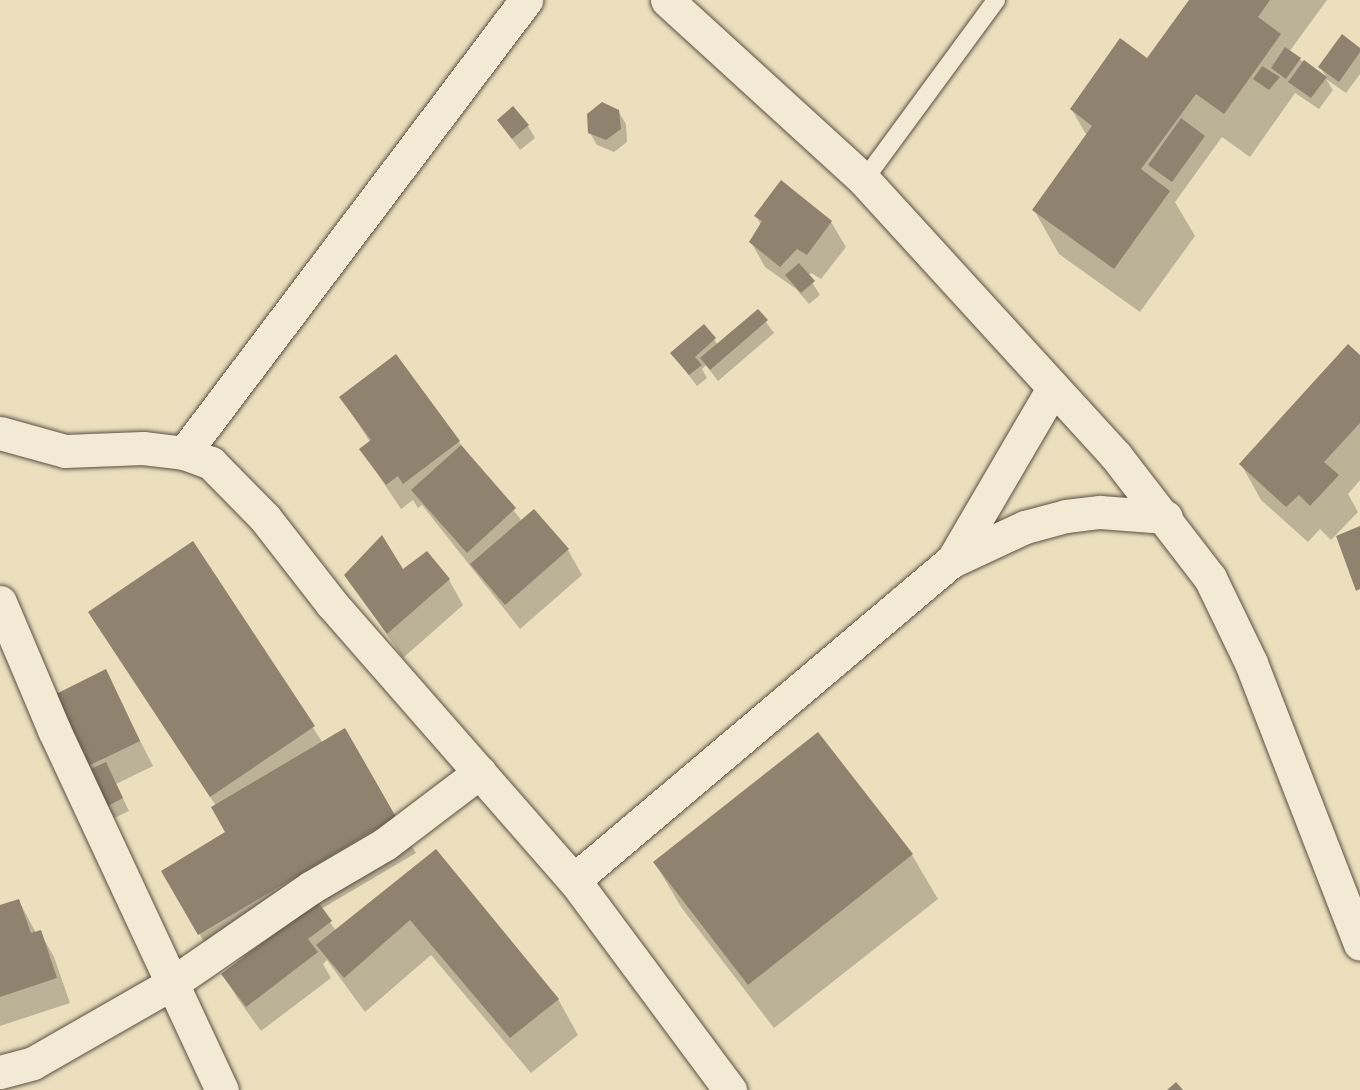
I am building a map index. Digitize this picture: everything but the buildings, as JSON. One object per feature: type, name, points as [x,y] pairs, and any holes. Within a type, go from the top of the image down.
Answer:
[{"type":"street","points":[[184,453],[526,0]]},
{"type":"street","points":[[667,0],[864,180],[1116,456],[1166,517],[1210,578],[1251,663],[1360,944]]},
{"type":"street","points":[[952,561],[1053,388]]},
{"type":"street","points":[[0,433],[65,451],[143,448],[184,453],[211,464],[234,485],[332,604],[574,880],[730,1090]]},
{"type":"street","points":[[574,880],[952,561],[1025,527],[1066,516],[1100,512],[1166,517]]},
{"type":"street","points":[[0,602],[171,984],[222,1090]]},
{"type":"street","points":[[0,1072],[33,1063],[171,984],[310,888],[385,844],[480,772]]},
{"type":"lane","points":[[864,180],[996,0]]}]
